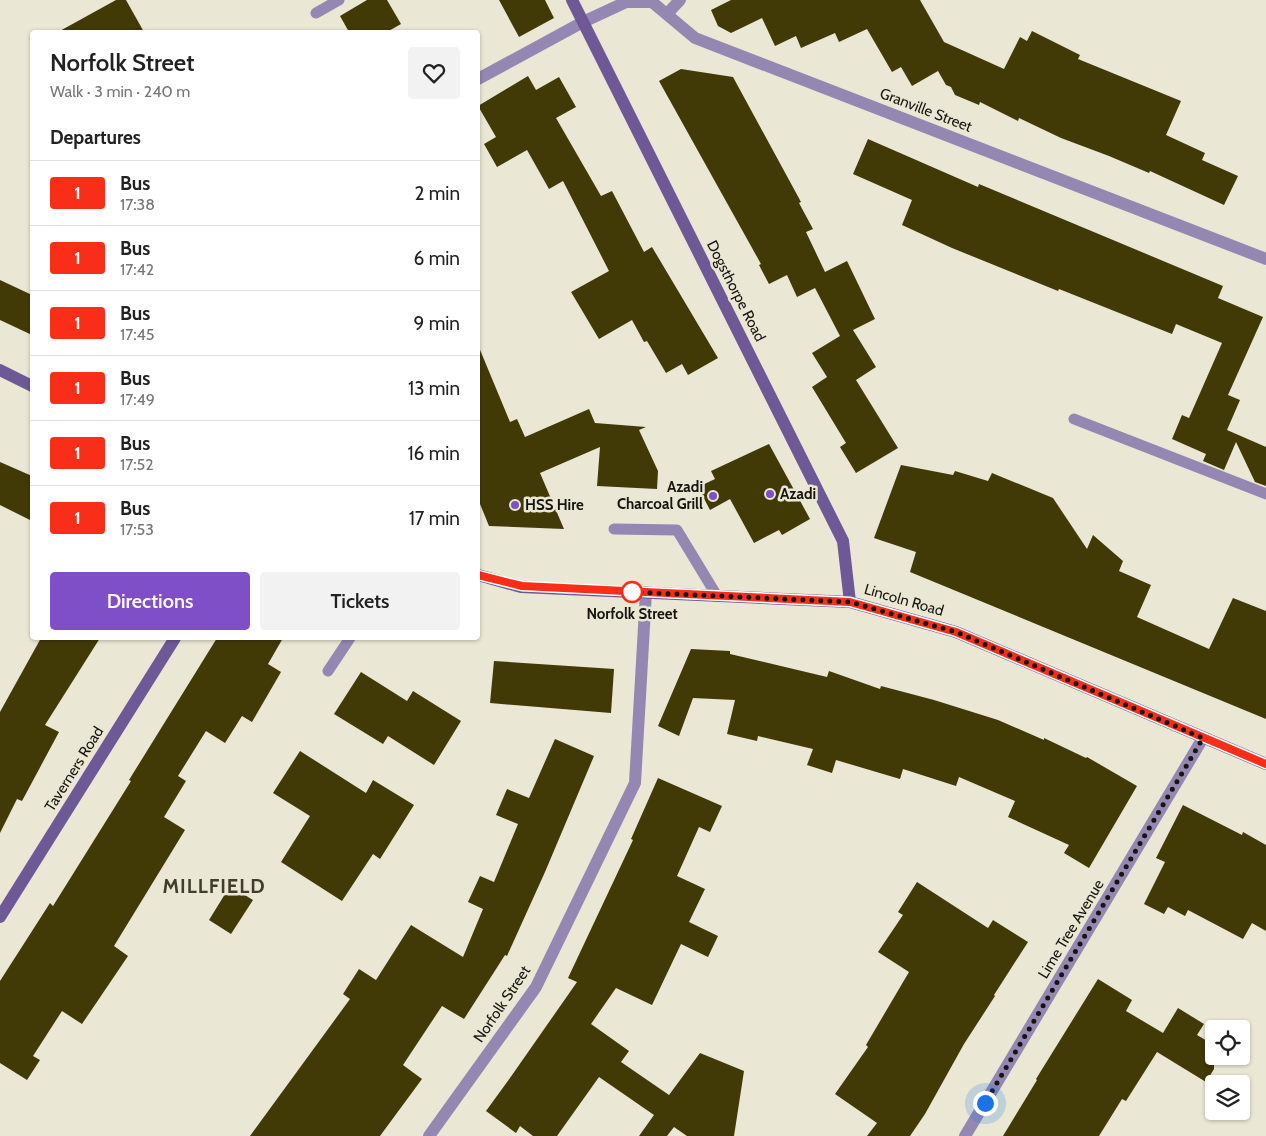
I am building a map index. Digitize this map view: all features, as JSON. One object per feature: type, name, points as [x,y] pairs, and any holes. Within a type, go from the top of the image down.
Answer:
[{"type":"street","name":"Dogsthorpe Road","points":[[572,0],[843,541],[850,602]]},
{"type":"street","points":[[667,14],[680,0]]},
{"type":"street","name":"Granville Street","points":[[480,78],[583,22],[626,2],[652,2],[695,38],[1266,259]]},
{"type":"street","points":[[0,370],[30,385]]},
{"type":"street","name":"Lincoln Road","points":[[480,576],[522,586],[850,602],[956,632],[1266,764]]},
{"type":"street","name":"Norfolk Street","points":[[429,1136],[536,987],[635,783],[646,592]]},
{"type":"street","name":"Taverners Road","points":[[0,916],[175,640]]},
{"type":"street","name":"Lime Tree Avenue","points":[[965,1136],[1203,738]]},
{"type":"lane","points":[[316,13],[339,0]]},
{"type":"lane","points":[[1074,419],[1266,494]]},
{"type":"lane","points":[[614,529],[677,530],[717,596]]},
{"type":"lane","points":[[328,671],[349,640]]},
{"type":"building","points":[[116,0],[126,0],[143,30],[62,30]]},
{"type":"building","points":[[367,0],[387,0],[401,24],[390,30],[348,30],[340,16]]},
{"type":"building","points":[[499,0],[545,0],[554,18],[519,37]]},
{"type":"building","points":[[731,0],[920,0],[944,42],[1004,69],[1020,37],[1027,41],[1032,31],[1080,55],[1078,59],[1181,101],[1166,135],[1205,153],[1202,160],[1238,176],[1224,205],[1150,171],[1149,173],[1061,138],[1019,118],[1018,121],[980,102],[979,105],[955,95],[951,87],[946,85],[938,71],[912,86],[901,67],[892,72],[867,29],[839,42],[835,33],[801,48],[796,36],[775,46],[762,18],[731,33],[718,26],[711,10]]},
{"type":"building","points":[[681,69],[733,77],[801,202],[799,203],[813,229],[806,232],[825,272],[847,261],[875,319],[853,330],[876,367],[856,380],[898,448],[856,473],[840,447],[846,443],[812,387],[827,377],[812,353],[840,336],[815,288],[797,297],[787,275],[769,284],[759,265],[761,264],[659,81]]},
{"type":"building","points":[[528,76],[536,90],[559,77],[576,107],[556,118],[601,196],[612,191],[644,252],[652,247],[718,358],[688,375],[682,364],[666,373],[647,341],[644,342],[632,320],[599,339],[571,292],[609,271],[563,181],[549,189],[527,150],[497,167],[484,144],[496,137],[480,109],[480,105]]},
{"type":"building","points":[[868,139],[978,187],[979,184],[1223,286],[1218,298],[1263,317],[1228,395],[1240,400],[1227,430],[1266,447],[1266,486],[1255,482],[1236,442],[1224,470],[1203,461],[1206,454],[1172,439],[1182,415],[1189,418],[1222,343],[1176,324],[1172,334],[1059,289],[1058,291],[952,248],[902,225],[912,200],[853,174]]},
{"type":"building","points":[[0,280],[30,294],[30,334],[0,320]]},
{"type":"building","points":[[480,350],[510,422],[517,419],[525,437],[589,409],[595,423],[646,427],[639,430],[658,471],[657,489],[597,486],[600,447],[540,473],[564,529],[489,526],[480,504]]},
{"type":"building","name":"Azadi","points":[[769,444],[810,519],[782,535],[779,530],[754,543],[730,499],[710,510],[698,487],[715,479],[711,471]]},
{"type":"building","points":[[0,462],[30,475],[30,520],[0,505]]},
{"type":"building","points":[[901,465],[953,475],[955,471],[988,481],[992,473],[1053,498],[1087,549],[1093,535],[1123,561],[1119,571],[1151,585],[1137,617],[1209,649],[1233,598],[1266,611],[1266,719],[910,572],[916,552],[874,538]]},
{"type":"building","points":[[40,640],[99,640],[45,725],[59,732],[22,801],[17,799],[0,833],[0,712]]},
{"type":"building","points":[[216,640],[282,640],[268,664],[281,672],[252,722],[242,716],[225,743],[206,731],[178,776],[186,781],[164,817],[185,830],[114,946],[128,956],[82,1024],[62,1011],[33,1056],[40,1060],[27,1080],[0,1063],[0,981],[50,903],[53,906],[131,781],[129,780]]},
{"type":"building","points":[[691,649],[730,651],[730,654],[827,677],[829,671],[880,689],[881,686],[934,700],[998,720],[1044,740],[1044,738],[1087,757],[1137,786],[1089,868],[1064,853],[1069,845],[1008,817],[1015,801],[959,777],[956,786],[903,769],[900,779],[836,760],[832,773],[807,765],[813,749],[758,736],[757,741],[727,734],[735,700],[693,698],[679,736],[658,726]]},
{"type":"building","points":[[494,661],[614,669],[611,713],[490,703]]},
{"type":"building","points":[[361,672],[407,701],[413,691],[461,721],[434,765],[388,736],[383,744],[334,714]]},
{"type":"building","points":[[555,739],[594,756],[545,872],[507,956],[505,955],[464,1019],[442,1006],[403,1065],[422,1079],[380,1136],[250,1136],[350,999],[343,994],[359,969],[376,980],[411,925],[463,957],[483,909],[468,902],[480,876],[494,882],[518,824],[496,815],[507,789],[529,798]]},
{"type":"building","points":[[300,751],[366,793],[373,780],[414,805],[380,859],[373,854],[342,901],[281,862],[310,816],[273,793]]},
{"type":"building","points":[[658,778],[722,806],[710,832],[699,827],[677,876],[705,889],[689,922],[718,936],[708,957],[681,944],[652,1005],[616,988],[591,1024],[629,1051],[621,1062],[669,1095],[700,1053],[744,1071],[734,1136],[687,1136],[674,1127],[667,1136],[639,1136],[654,1115],[599,1077],[557,1136],[533,1136],[520,1126],[516,1133],[486,1111],[577,982],[568,978],[633,840],[631,839]]},
{"type":"building","points":[[1183,805],[1242,835],[1243,832],[1266,845],[1266,931],[1252,923],[1243,939],[1188,910],[1185,916],[1168,907],[1164,914],[1144,904],[1165,862],[1156,858]]},
{"type":"building","points":[[917,882],[988,928],[993,920],[1028,942],[964,1044],[925,1114],[910,1136],[867,1136],[877,1123],[835,1094],[868,1047],[866,1045],[909,972],[878,952],[903,915],[898,912]]},
{"type":"building","points":[[230,886],[253,900],[231,934],[209,920]]},
{"type":"building","points":[[1098,979],[1132,1000],[1126,1011],[1163,1033],[1178,1008],[1204,1024],[1197,1035],[1205,1040],[1205,1065],[1214,1065],[1210,1075],[1205,1075],[1205,1081],[1157,1052],[1126,1101],[1122,1099],[1099,1136],[1003,1136]]},
{"type":"bus line","name":"1","points":[[480,576],[522,586],[850,602],[956,632],[1266,764]]},
{"type":"place","name":"Azadi","points":[[770,494]]},
{"type":"place","name":"Azadi Charcoal Grill","points":[[713,496]]},
{"type":"place","name":"HSS Hire","points":[[515,505]]},
{"type":"place","name":"Norfolk Street","points":[[632,592]]},
{"type":"district","name":"MILLFIELD","points":[[214,886]]},
{"type":"route","points":[[632,592],[850,602],[956,632],[1203,738],[985,1103]]}]
